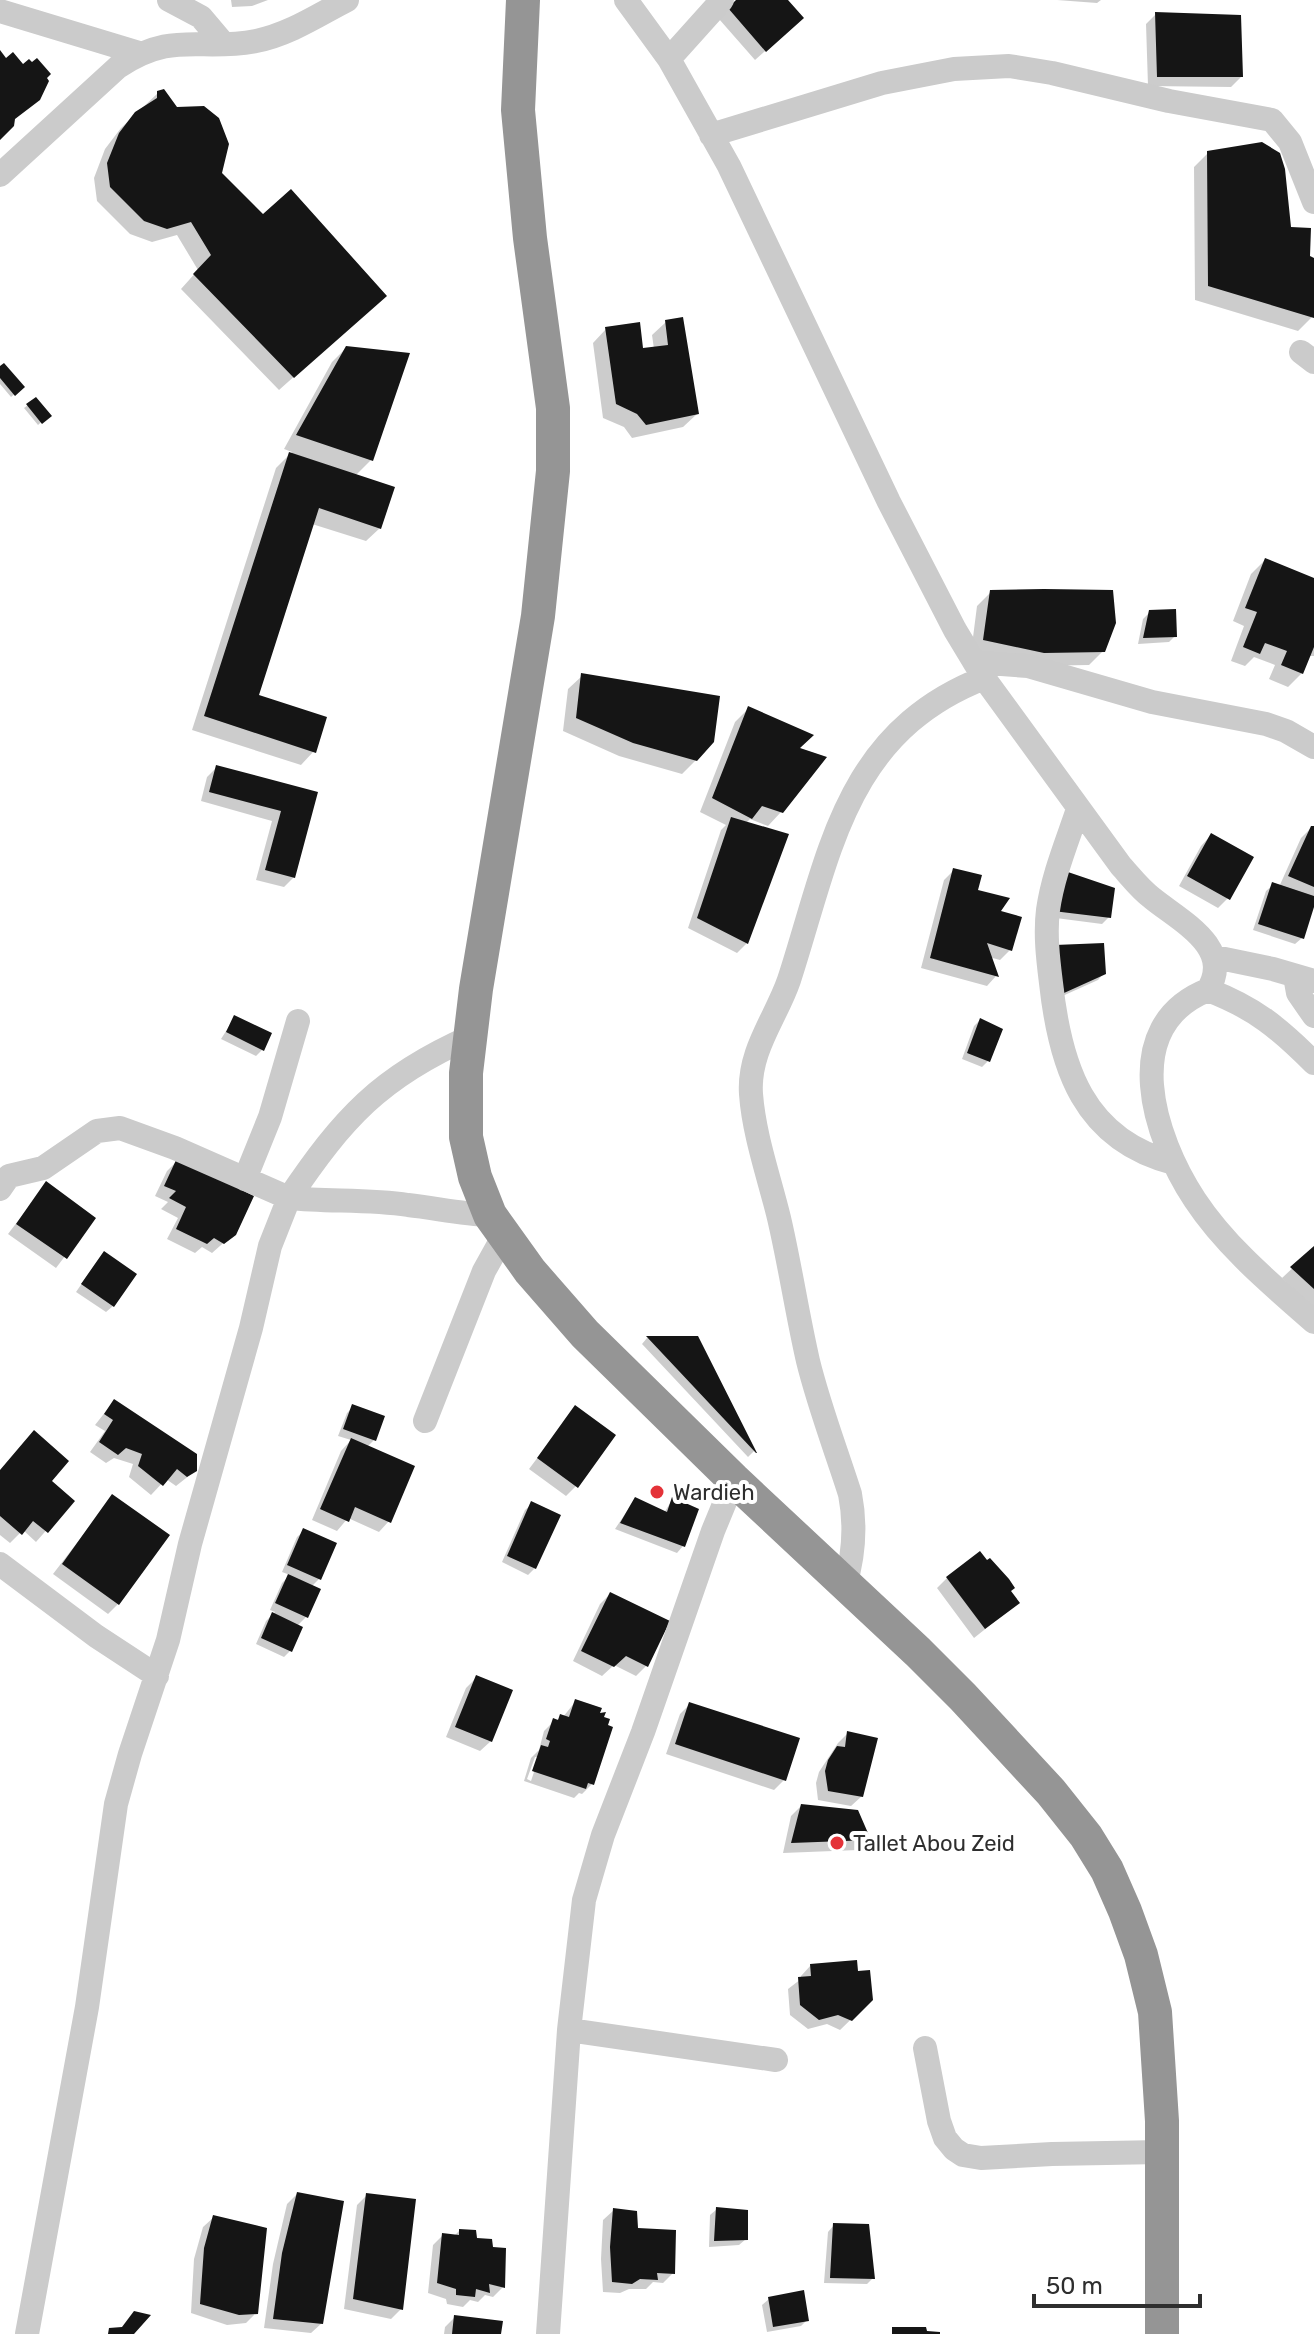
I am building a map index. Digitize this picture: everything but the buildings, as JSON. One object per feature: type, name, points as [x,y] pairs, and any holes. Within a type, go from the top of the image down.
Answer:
[{"type":"highway","points":[[523,0],[518,110],[527,209],[553,408],[553,471],[538,616],[466,1073],[466,1137],[475,1177],[497,1225],[530,1271],[585,1334],[734,1480],[918,1652],[1051,1792],[1086,1836],[1107,1870],[1141,1955],[1155,2012],[1161,2067],[1162,2334]]},
{"type":"street","points":[[169,0],[201,17],[223,43]]},
{"type":"street","points":[[0,175],[118,67],[139,53],[174,44],[253,41],[273,37],[347,0]]},
{"type":"street","points":[[626,0],[669,59],[711,135],[795,302],[908,540],[979,670],[1078,809],[1138,885],[1196,932],[1215,957],[1215,974],[1208,990],[1177,1008],[1161,1027],[1154,1042],[1153,1096],[1174,1163],[1195,1201],[1220,1232],[1314,1322]]},
{"type":"street","points":[[669,59],[722,0]]},
{"type":"street","points":[[0,11],[139,53]]},
{"type":"street","points":[[711,135],[882,83],[954,69],[1009,66],[1272,120],[1290,142],[1314,202]]},
{"type":"street","points":[[845,1585],[853,1550],[854,1512],[808,1361],[780,1222],[753,1112],[752,1073],[755,1057],[787,984],[829,847],[857,785],[892,740],[927,708],[960,687],[979,670],[1005,663],[1039,668],[1152,702],[1266,724],[1314,747]]},
{"type":"street","points":[[1078,809],[1054,886],[1046,929],[1063,1058],[1083,1098],[1100,1121],[1140,1151],[1174,1163]]},
{"type":"street","points":[[1215,957],[1304,979],[1298,993],[1314,1016]]},
{"type":"street","points":[[1208,990],[1267,1019],[1314,1063]]},
{"type":"street","points":[[245,1179],[270,1117],[298,1021]]},
{"type":"street","points":[[27,2334],[87,2007],[116,1804],[157,1676],[207,1479],[251,1328],[270,1246],[289,1198],[314,1161],[364,1102],[408,1068],[470,1037]]},
{"type":"street","points":[[0,1189],[9,1176],[43,1168],[97,1131],[120,1128],[175,1148],[289,1198],[384,1202],[459,1214],[497,1225],[484,1271],[425,1421]]},
{"type":"street","points":[[548,2334],[569,2030],[584,1900],[593,1861],[734,1480]]},
{"type":"street","points":[[0,1564],[96,1636],[157,1676]]},
{"type":"street","points":[[569,2030],[776,2060]]},
{"type":"street","points":[[925,2048],[945,2138],[963,2155],[981,2158],[1161,2152]]},
{"type":"place","name":"Wardieh","points":[[657,1492]]},
{"type":"place","name":"Tallet Abou Zeid","points":[[837,1843]]}]
